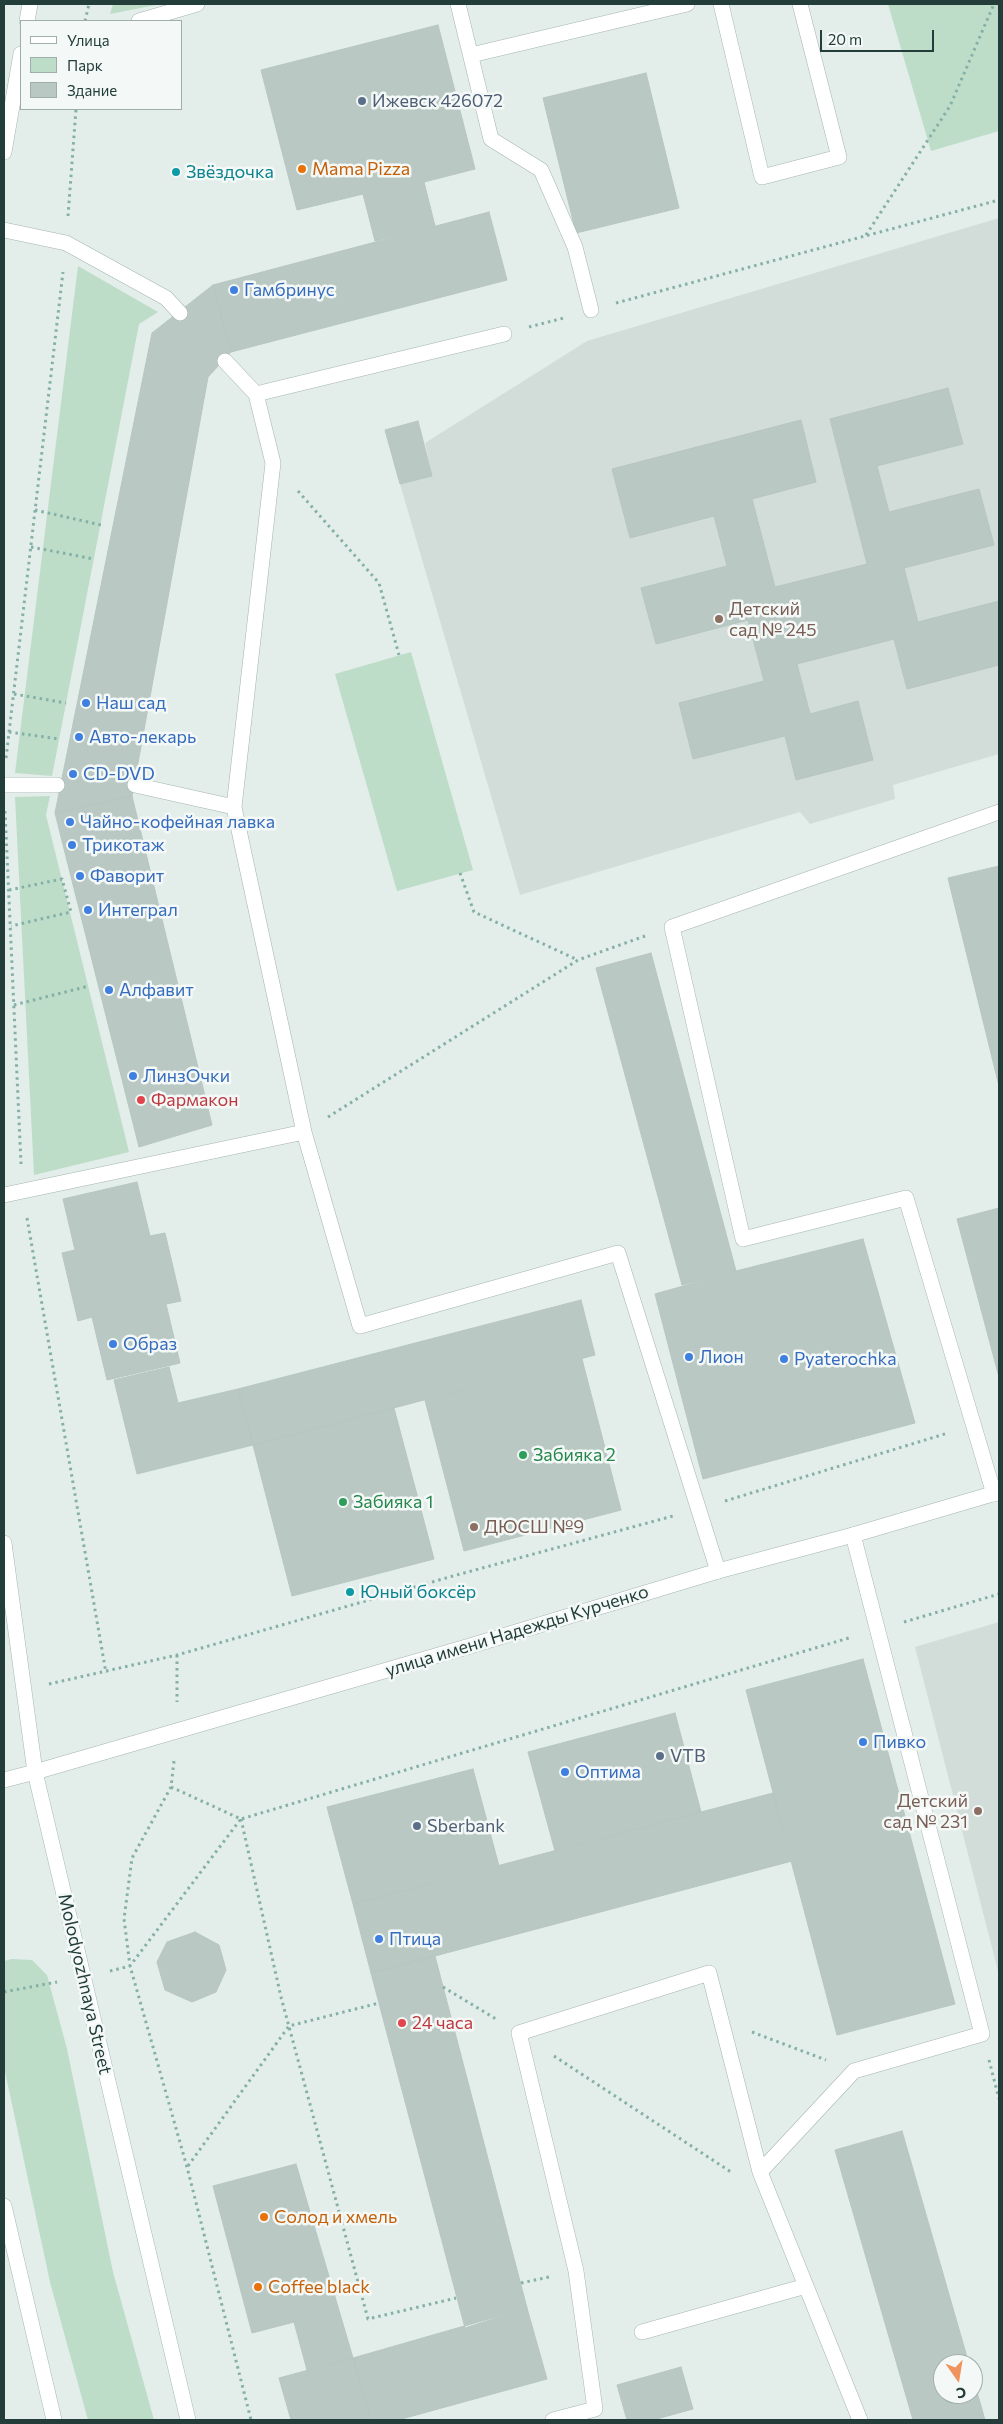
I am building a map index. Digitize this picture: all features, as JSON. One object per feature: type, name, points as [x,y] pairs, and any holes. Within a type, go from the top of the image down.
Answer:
[{"type":"main road","points":[[27,20],[30,4]]},
{"type":"main road","points":[[142,20],[197,4]]},
{"type":"main road","points":[[458,4],[491,139],[541,170],[575,247],[591,310]]},
{"type":"main road","points":[[471,55],[687,4]]},
{"type":"main road","points":[[721,4],[762,177],[839,157],[800,4]]},
{"type":"main road","points":[[4,152],[20,62]]},
{"type":"main road","points":[[4,230],[66,243],[166,298],[180,313]]},
{"type":"main road","points":[[256,394],[504,334]]},
{"type":"main road","points":[[224,361],[256,394],[273,463],[234,807],[304,1132],[360,1326],[618,1253],[718,1571]]},
{"type":"main road","points":[[4,785],[57,786]]},
{"type":"main road","points":[[135,785],[234,807]]},
{"type":"main road","points":[[997,1493],[974,1425],[906,1198],[743,1239],[672,927],[999,812]]},
{"type":"main road","points":[[4,1195],[22,1189],[304,1132]]},
{"type":"main road","name":"улица имени Надежды Курченко","points":[[4,1780],[177,1732],[718,1571],[853,1535],[997,1493]]},
{"type":"main road","points":[[760,2172],[854,2071],[982,2034],[876,1630],[853,1535]]},
{"type":"main road","name":"Molodyozhnaya Street","points":[[4,1543],[22,1690],[35,1772],[188,2420]]},
{"type":"main road","points":[[553,2420],[596,2409],[576,2271],[519,2033],[709,1973],[760,2172],[860,2420]]},
{"type":"main road","points":[[4,2206],[54,2420]]},
{"type":"main road","points":[[642,2332],[806,2286]]},
{"type":"path","points":[[85,20],[89,4]]},
{"type":"path","points":[[865,236],[950,106],[994,4]]},
{"type":"path","points":[[6,761],[66,243],[76,110]]},
{"type":"path","points":[[504,334],[999,200]]},
{"type":"path","points":[[273,463],[379,583],[399,655]]},
{"type":"path","points":[[35,510],[101,525]]},
{"type":"path","points":[[31,547],[94,559]]},
{"type":"path","points":[[14,694],[66,703]]},
{"type":"path","points":[[9,732],[59,739]]},
{"type":"path","points":[[4,804],[22,1189],[106,1673]]},
{"type":"path","points":[[460,874],[474,912],[578,960]]},
{"type":"path","points":[[9,890],[62,878],[71,912],[11,926]]},
{"type":"path","points":[[304,1132],[578,960],[672,927]]},
{"type":"path","points":[[14,1004],[89,986]]},
{"type":"path","points":[[22,1690],[106,1673],[177,1655],[453,1576],[700,1509],[974,1425]]},
{"type":"path","points":[[130,1966],[241,1819],[999,1594]]},
{"type":"path","points":[[177,1655],[177,1732],[171,1787],[132,1858],[124,1920],[130,1966],[187,2167],[252,2420]]},
{"type":"path","points":[[171,1787],[241,1819]]},
{"type":"path","points":[[241,1819],[289,2026],[368,2319],[456,2298]]},
{"type":"path","points":[[443,1987],[519,2033],[770,2197]]},
{"type":"path","points":[[187,2167],[289,2026],[379,2004]]},
{"type":"path","points":[[721,2019],[854,2071]]},
{"type":"path","points":[[982,2034],[999,2099]]},
{"type":"shaded area","name":"Детский сад № 245","points":[[999,218],[999,754],[893,785],[895,799],[810,824],[800,812],[520,895],[400,484],[432,476],[425,443],[587,341]]},
{"type":"shaded area","name":"Детский сад № 231","points":[[999,1622],[999,1975],[915,1647]]},
{"type":"green space","points":[[113,4],[161,4],[110,14]]},
{"type":"green space","points":[[888,4],[999,4],[999,131],[931,151]]},
{"type":"green space","points":[[78,266],[158,312],[139,324],[52,776],[15,773]]},
{"type":"green space","points":[[411,652],[473,870],[397,891],[335,674]]},
{"type":"green space","points":[[50,796],[46,815],[129,1152],[34,1175],[15,797]]},
{"type":"green space","points":[[12,1959],[32,1960],[47,1975],[67,2049],[113,2272],[154,2420],[88,2420],[50,2282],[4,2067],[4,1961]]},
{"type":"building","points":[[438,25],[475,169],[424,182],[435,226],[375,241],[363,194],[297,210],[261,70]]},
{"type":"building","points":[[646,73],[679,208],[576,233],[543,98]]},
{"type":"building","points":[[489,212],[507,280],[231,352],[213,285]]},
{"type":"building","points":[[213,285],[231,352],[208,377],[132,796],[55,813],[152,333]]},
{"type":"building","points":[[948,388],[963,444],[877,466],[889,512],[979,489],[994,545],[904,568],[918,622],[999,601],[999,665],[907,689],[894,639],[797,664],[810,714],[858,701],[873,760],[796,780],[785,736],[693,759],[679,703],[764,681],[748,620],[656,644],[641,588],[727,566],[714,516],[630,538],[612,469],[801,420],[816,482],[752,499],[775,587],[867,564],[830,419]]},
{"type":"building","points":[[418,421],[432,476],[400,484],[385,430]]},
{"type":"building","points":[[132,796],[212,1125],[139,1147],[55,813]]},
{"type":"building","points":[[999,866],[999,1086],[948,878]]},
{"type":"building","points":[[651,953],[736,1271],[682,1285],[596,968]]},
{"type":"building","points":[[137,1182],[150,1236],[165,1233],[181,1301],[166,1304],[180,1363],[107,1380],[92,1317],[78,1321],[62,1253],[75,1250],[63,1199]]},
{"type":"building","points":[[999,1208],[999,1377],[957,1219]]},
{"type":"building","name":"Pyaterochka","points":[[863,1239],[915,1423],[703,1479],[655,1294],[736,1271]]},
{"type":"building","points":[[581,1300],[595,1355],[253,1445],[238,1389]]},
{"type":"building","name":"Забияка 2","points":[[582,1359],[621,1510],[464,1551],[425,1400]]},
{"type":"building","points":[[169,1367],[178,1403],[238,1389],[253,1445],[137,1474],[114,1380]]},
{"type":"building","name":"Забияка 1","points":[[394,1408],[434,1559],[292,1596],[253,1445]]},
{"type":"building","points":[[863,1659],[955,2004],[837,2035],[746,1690]]},
{"type":"building","points":[[675,1713],[701,1812],[555,1851],[528,1752]]},
{"type":"building","points":[[473,1769],[499,1866],[353,1904],[327,1807]]},
{"type":"building","points":[[773,1793],[792,1861],[371,1973],[353,1904]]},
{"type":"building","points":[[195,1932],[219,1945],[226,1970],[216,1992],[192,2002],[165,1990],[157,1962],[167,1942]]},
{"type":"building","points":[[435,1956],[527,2308],[465,2328],[371,1973]]},
{"type":"building","points":[[902,2131],[966,2354],[933,2354],[933,2404],[980,2404],[985,2420],[913,2420],[835,2150]]},
{"type":"building","points":[[296,2164],[353,2358],[307,2370],[294,2322],[252,2333],[213,2186]]},
{"type":"building","points":[[527,2308],[547,2379],[398,2420],[371,2420],[353,2358]]},
{"type":"building","points":[[353,2358],[371,2420],[291,2420],[279,2378]]},
{"type":"building","points":[[681,2367],[693,2409],[653,2420],[627,2420],[617,2385]]},
{"type":"place","name":"Ижевск 426072","points":[[362,101]]},
{"type":"place","name":"Mama Pizza","points":[[302,169]]},
{"type":"place","name":"Звёздочка","points":[[176,172]]},
{"type":"place","name":"Гамбринус","points":[[234,290]]},
{"type":"place","name":"Детский сад № 245","points":[[719,619]]},
{"type":"place","name":"Наш сад","points":[[86,703]]},
{"type":"place","name":"Авто-лекарь","points":[[79,737]]},
{"type":"place","name":"CD-DVD","points":[[73,774]]},
{"type":"place","name":"Чайно-кофейная лавка","points":[[70,822]]},
{"type":"place","name":"Трикотаж","points":[[72,845]]},
{"type":"place","name":"Фаворит","points":[[80,876]]},
{"type":"place","name":"Интеграл","points":[[88,910]]},
{"type":"place","name":"Алфавит","points":[[109,990]]},
{"type":"place","name":"ЛинзОчки","points":[[133,1076]]},
{"type":"place","name":"Фармакон","points":[[141,1100]]},
{"type":"place","name":"Образ","points":[[113,1344]]},
{"type":"place","name":"Лион","points":[[689,1357]]},
{"type":"place","name":"Pyaterochka","points":[[784,1359]]},
{"type":"place","name":"Забияка 2","points":[[523,1455]]},
{"type":"place","name":"Забияка 1","points":[[343,1502]]},
{"type":"place","name":"ДЮСШ №9","points":[[474,1527]]},
{"type":"place","name":"Юный боксёр","points":[[350,1592]]},
{"type":"place","name":"Пивко","points":[[863,1742]]},
{"type":"place","name":"VTB","points":[[660,1756]]},
{"type":"place","name":"Оптима","points":[[565,1772]]},
{"type":"place","name":"Детский сад № 231","points":[[978,1811]]},
{"type":"place","name":"Sberbank","points":[[417,1826]]},
{"type":"place","name":"Птица","points":[[379,1939]]},
{"type":"place","name":"24 часа","points":[[402,2023]]},
{"type":"place","name":"Солод и хмель","points":[[264,2217]]},
{"type":"place","name":"Coffee black","points":[[258,2287]]}]
